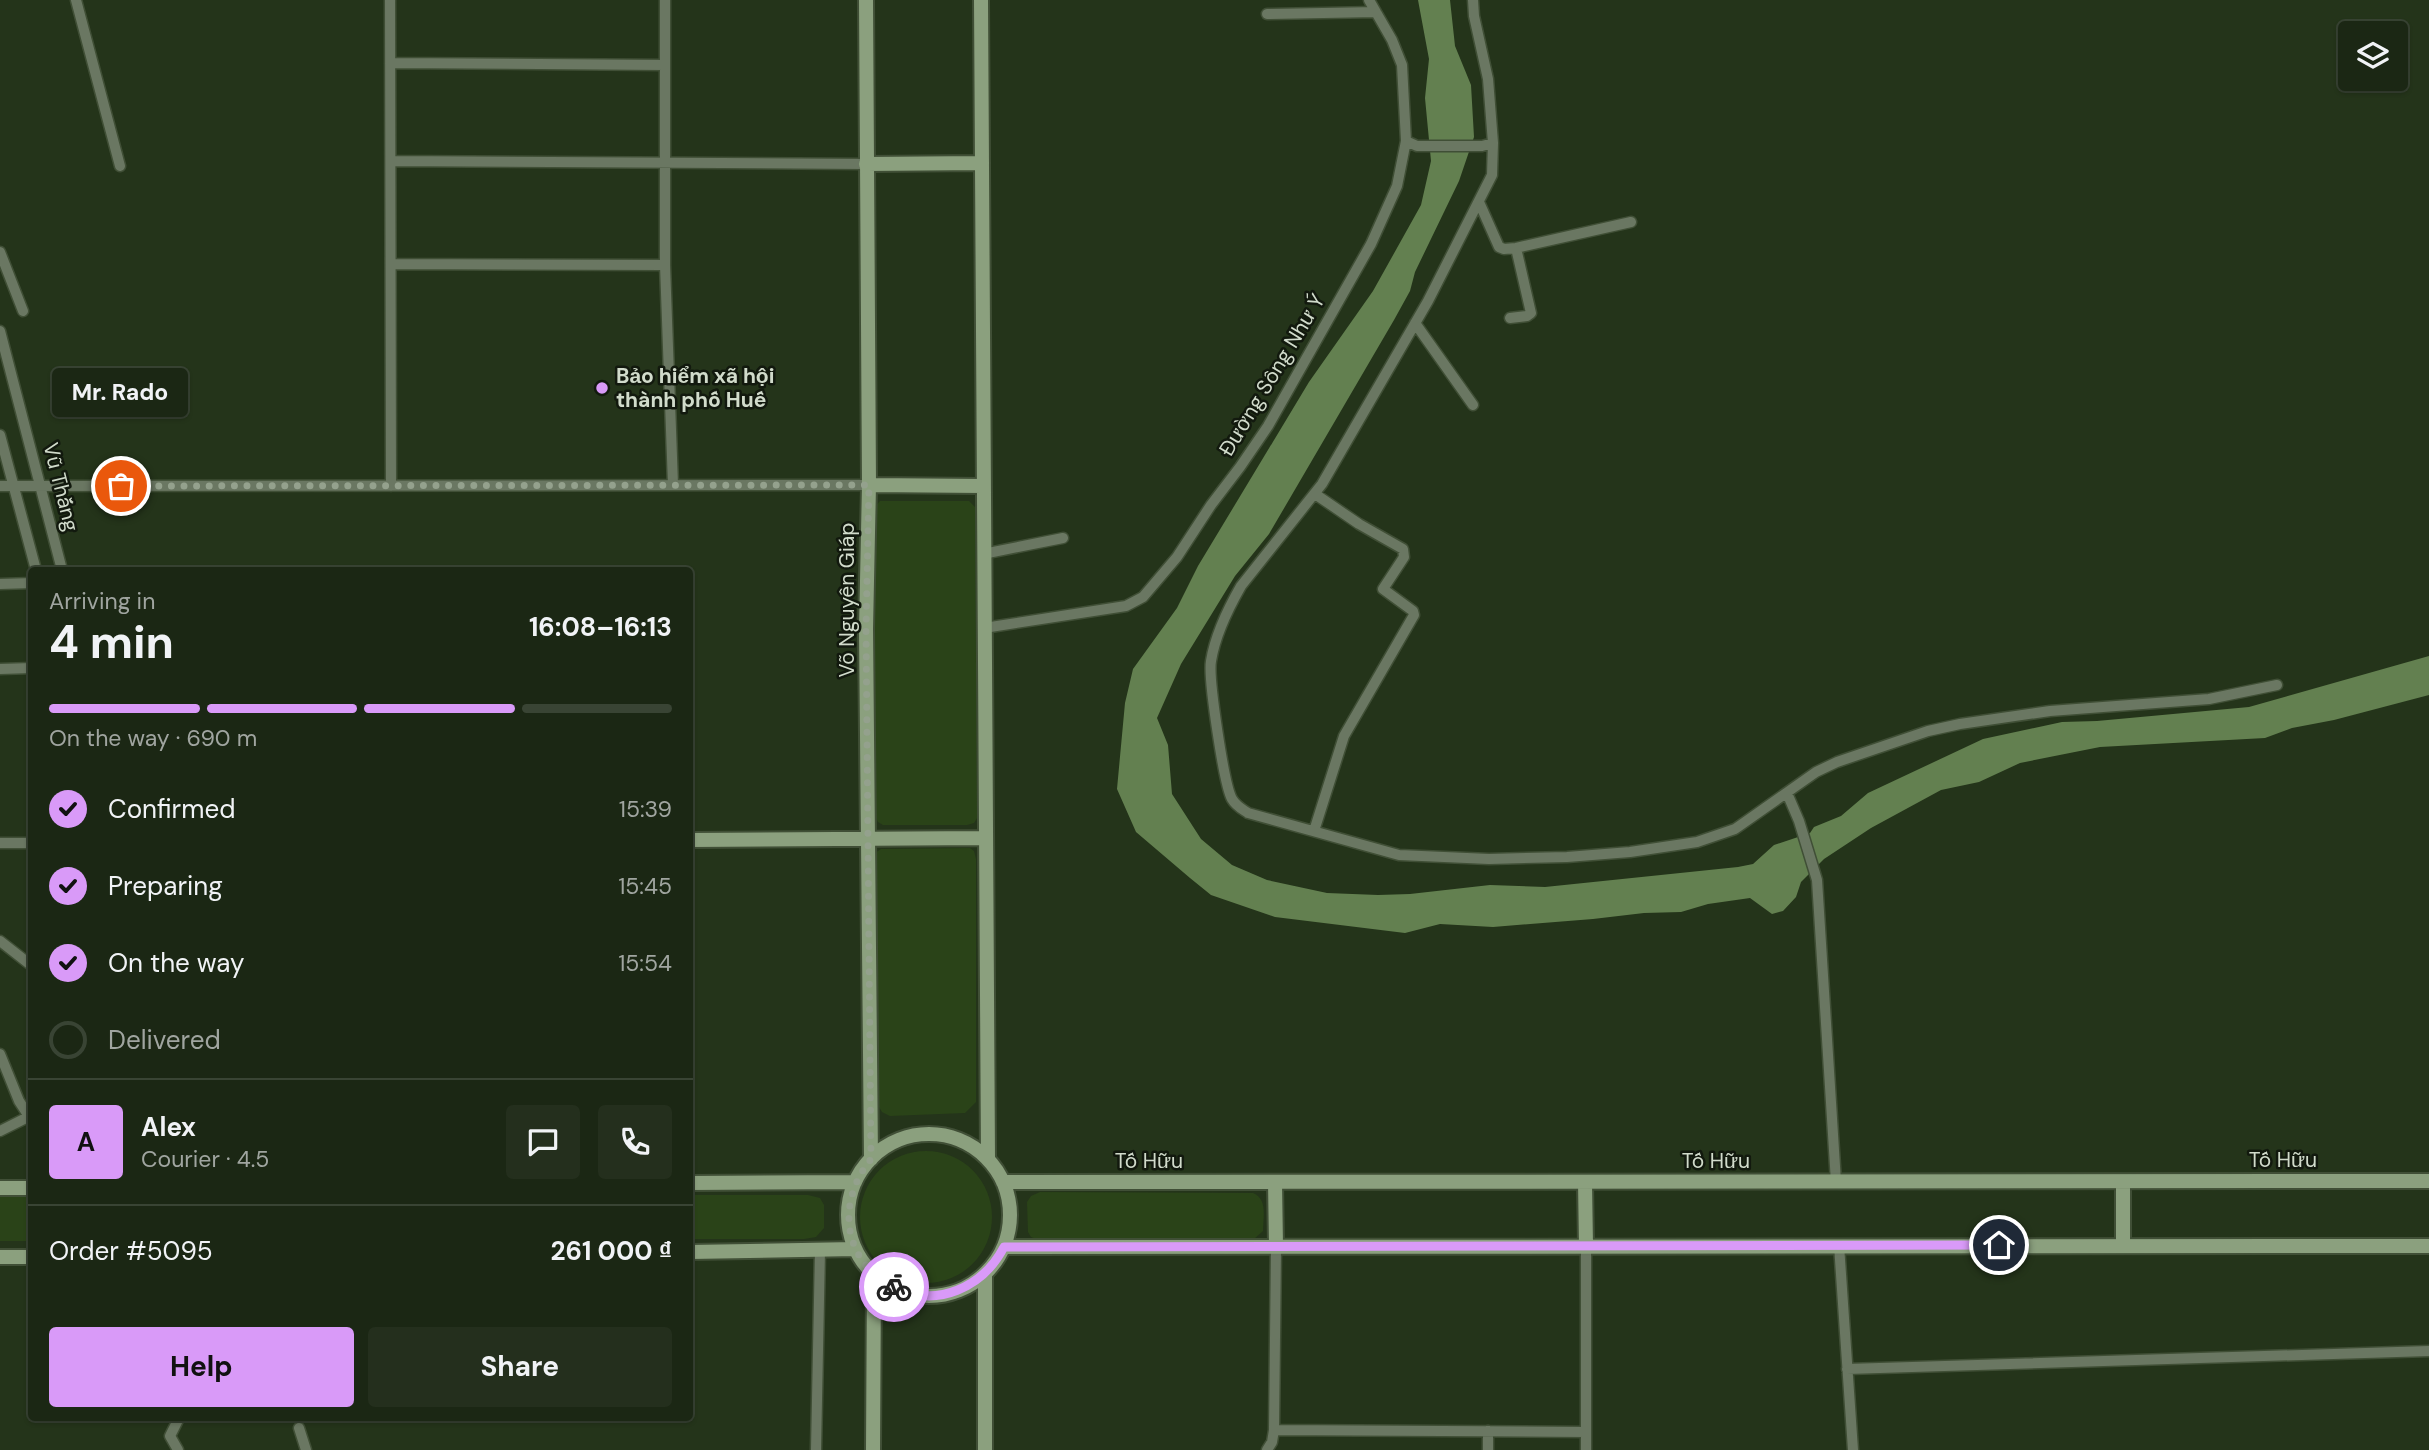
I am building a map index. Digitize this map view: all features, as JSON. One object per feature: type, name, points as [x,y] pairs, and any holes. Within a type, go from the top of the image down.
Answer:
[{"type":"main road","name":"Võ Nguyên Giáp","points":[[866,0],[869,485],[866,629],[871,1159]]},
{"type":"main road","points":[[981,0],[988,1159]]},
{"type":"main road","points":[[866,164],[982,163]]},
{"type":"main road","points":[[869,485],[983,485]]},
{"type":"main road","points":[[693,840],[985,838]]},
{"type":"main road","points":[[929,1134],[961,1140],[988,1159],[1008,1194],[1010,1221],[1004,1247],[985,1274],[960,1290],[930,1296],[900,1290],[874,1275],[855,1249],[848,1222],[850,1195],[855,1182],[871,1159],[897,1141],[929,1134]]},
{"type":"main road","points":[[2123,1181],[2123,1245]]},
{"type":"main road","name":"Tố Hữu","points":[[1003,1182],[2429,1181]]},
{"type":"main road","points":[[693,1183],[855,1182]]},
{"type":"main road","points":[[1275,1182],[1276,1246]]},
{"type":"main road","points":[[1585,1182],[1586,1246]]},
{"type":"main road","points":[[0,1188],[28,1188]]},
{"type":"main road","points":[[1004,1247],[2429,1246]]},
{"type":"main road","points":[[693,1252],[855,1249]]},
{"type":"main road","points":[[0,1257],[28,1257]]},
{"type":"main road","points":[[985,1274],[985,1450]]},
{"type":"main road","points":[[873,1450],[874,1275]]},
{"type":"street","points":[[76,0],[120,166]]},
{"type":"street","points":[[390,0],[391,485]]},
{"type":"street","points":[[665,0],[665,265],[673,485]]},
{"type":"street","name":"Đường Sông Như Ý","points":[[984,628],[1126,606],[1143,597],[1177,556],[1210,505],[1268,426],[1371,244],[1397,186],[1406,141],[1402,65],[1392,40],[1369,0]]},
{"type":"street","points":[[1473,0],[1488,79],[1488,144],[1492,175],[1415,323],[1315,494],[1241,586],[1234,599],[1213,651],[1210,666],[1230,797],[1235,804],[1248,813],[1387,853],[1410,856],[1489,859],[1630,852],[1697,842],[1735,830],[1816,772],[1928,731],[2050,711],[2210,699],[2277,685]]},
{"type":"street","points":[[1266,14],[1376,12]]},
{"type":"street","points":[[390,63],[665,65]]},
{"type":"street","points":[[1406,141],[1416,146],[1488,144]]},
{"type":"street","points":[[391,161],[866,164]]},
{"type":"street","points":[[1479,202],[1499,247],[1504,249],[1631,222]]},
{"type":"street","points":[[1510,318],[1531,313],[1516,248]]},
{"type":"street","points":[[0,252],[23,311]]},
{"type":"street","points":[[391,264],[665,265]]},
{"type":"street","points":[[1415,323],[1473,405]]},
{"type":"street","name":"Vũ Thắng","points":[[0,331],[61,567]]},
{"type":"street","points":[[0,435],[35,567]]},
{"type":"street","points":[[0,486],[869,485]]},
{"type":"street","points":[[1314,831],[1344,736],[1414,615],[1413,611],[1382,589],[1405,557],[1404,549],[1315,494]]},
{"type":"street","points":[[983,554],[1062,538]]},
{"type":"street","points":[[0,584],[28,583]]},
{"type":"street","points":[[0,668],[28,668]]},
{"type":"street","points":[[1787,793],[1799,821],[1817,880],[1836,1182]]},
{"type":"street","points":[[0,844],[28,843]]},
{"type":"street","points":[[0,941],[28,963]]},
{"type":"street","points":[[0,1054],[19,1101],[28,1113]]},
{"type":"street","points":[[0,1131],[28,1118]]},
{"type":"street","points":[[1839,1245],[1853,1450]]},
{"type":"street","points":[[1271,1447],[1274,1430],[1276,1246]]},
{"type":"street","points":[[1586,1246],[1586,1450]]},
{"type":"street","points":[[816,1450],[820,1250]]},
{"type":"street","points":[[1847,1368],[2429,1351]]},
{"type":"street","points":[[178,1421],[170,1436],[178,1450]]},
{"type":"street","points":[[299,1428],[306,1450]]},
{"type":"street","points":[[1274,1430],[1586,1432]]},
{"type":"street","points":[[1488,1431],[1488,1450]]},
{"type":"shaded area","points":[[1418,0],[1450,0],[1455,46],[1471,85],[1474,137],[1459,181],[1415,272],[1410,291],[1394,320],[1269,534],[1235,576],[1181,664],[1157,718],[1168,745],[1172,794],[1201,839],[1232,865],[1267,880],[1327,893],[1378,895],[1490,885],[1545,887],[1738,867],[1753,864],[1774,845],[1810,833],[1814,827],[1841,816],[1868,793],[1983,739],[2062,722],[2249,707],[2429,656],[2429,695],[2292,728],[2265,738],[2100,747],[2020,763],[1979,782],[1941,790],[1871,828],[1824,859],[1801,882],[1796,897],[1783,911],[1772,914],[1750,898],[1708,904],[1681,912],[1493,927],[1440,924],[1405,933],[1275,917],[1211,895],[1136,832],[1117,789],[1125,703],[1133,669],[1177,608],[1198,566],[1309,382],[1373,291],[1421,205],[1431,161],[1425,98],[1429,59]]},
{"type":"shaded area","points":[[880,501],[969,501],[975,507],[977,818],[974,823],[967,825],[883,825],[875,816],[873,509]]},
{"type":"shaded area","points":[[970,848],[976,859],[976,1102],[965,1113],[890,1116],[882,1112],[875,1100],[875,853],[881,849]]},
{"type":"shaded area","points":[[926,1151],[951,1156],[973,1170],[987,1192],[992,1217],[987,1242],[973,1264],[951,1278],[926,1283],[901,1278],[879,1264],[865,1242],[860,1217],[865,1192],[879,1170],[901,1156]]},
{"type":"shaded area","points":[[1040,1192],[1253,1193],[1263,1204],[1263,1231],[1254,1239],[1038,1240],[1028,1232],[1027,1202],[1031,1196]]},
{"type":"shaded area","points":[[693,1195],[808,1195],[820,1198],[824,1205],[824,1228],[816,1237],[693,1239]]},
{"type":"shaded area","points":[[0,1197],[28,1197],[28,1241],[0,1241]]},
{"type":"way so far","points":[[121,486],[869,485],[866,629],[871,1159],[862,1170],[850,1195],[848,1222],[855,1249],[863,1262],[874,1275],[894,1287]]},
{"type":"place","name":"Bảo hiểm xã hội thành phố Huế","points":[[602,388]]},
{"type":"place","name":"Mr. Rado","points":[[121,486]]},
{"type":"route","points":[[894,1287],[930,1296],[960,1290],[985,1274],[1004,1247],[1999,1245]]}]
